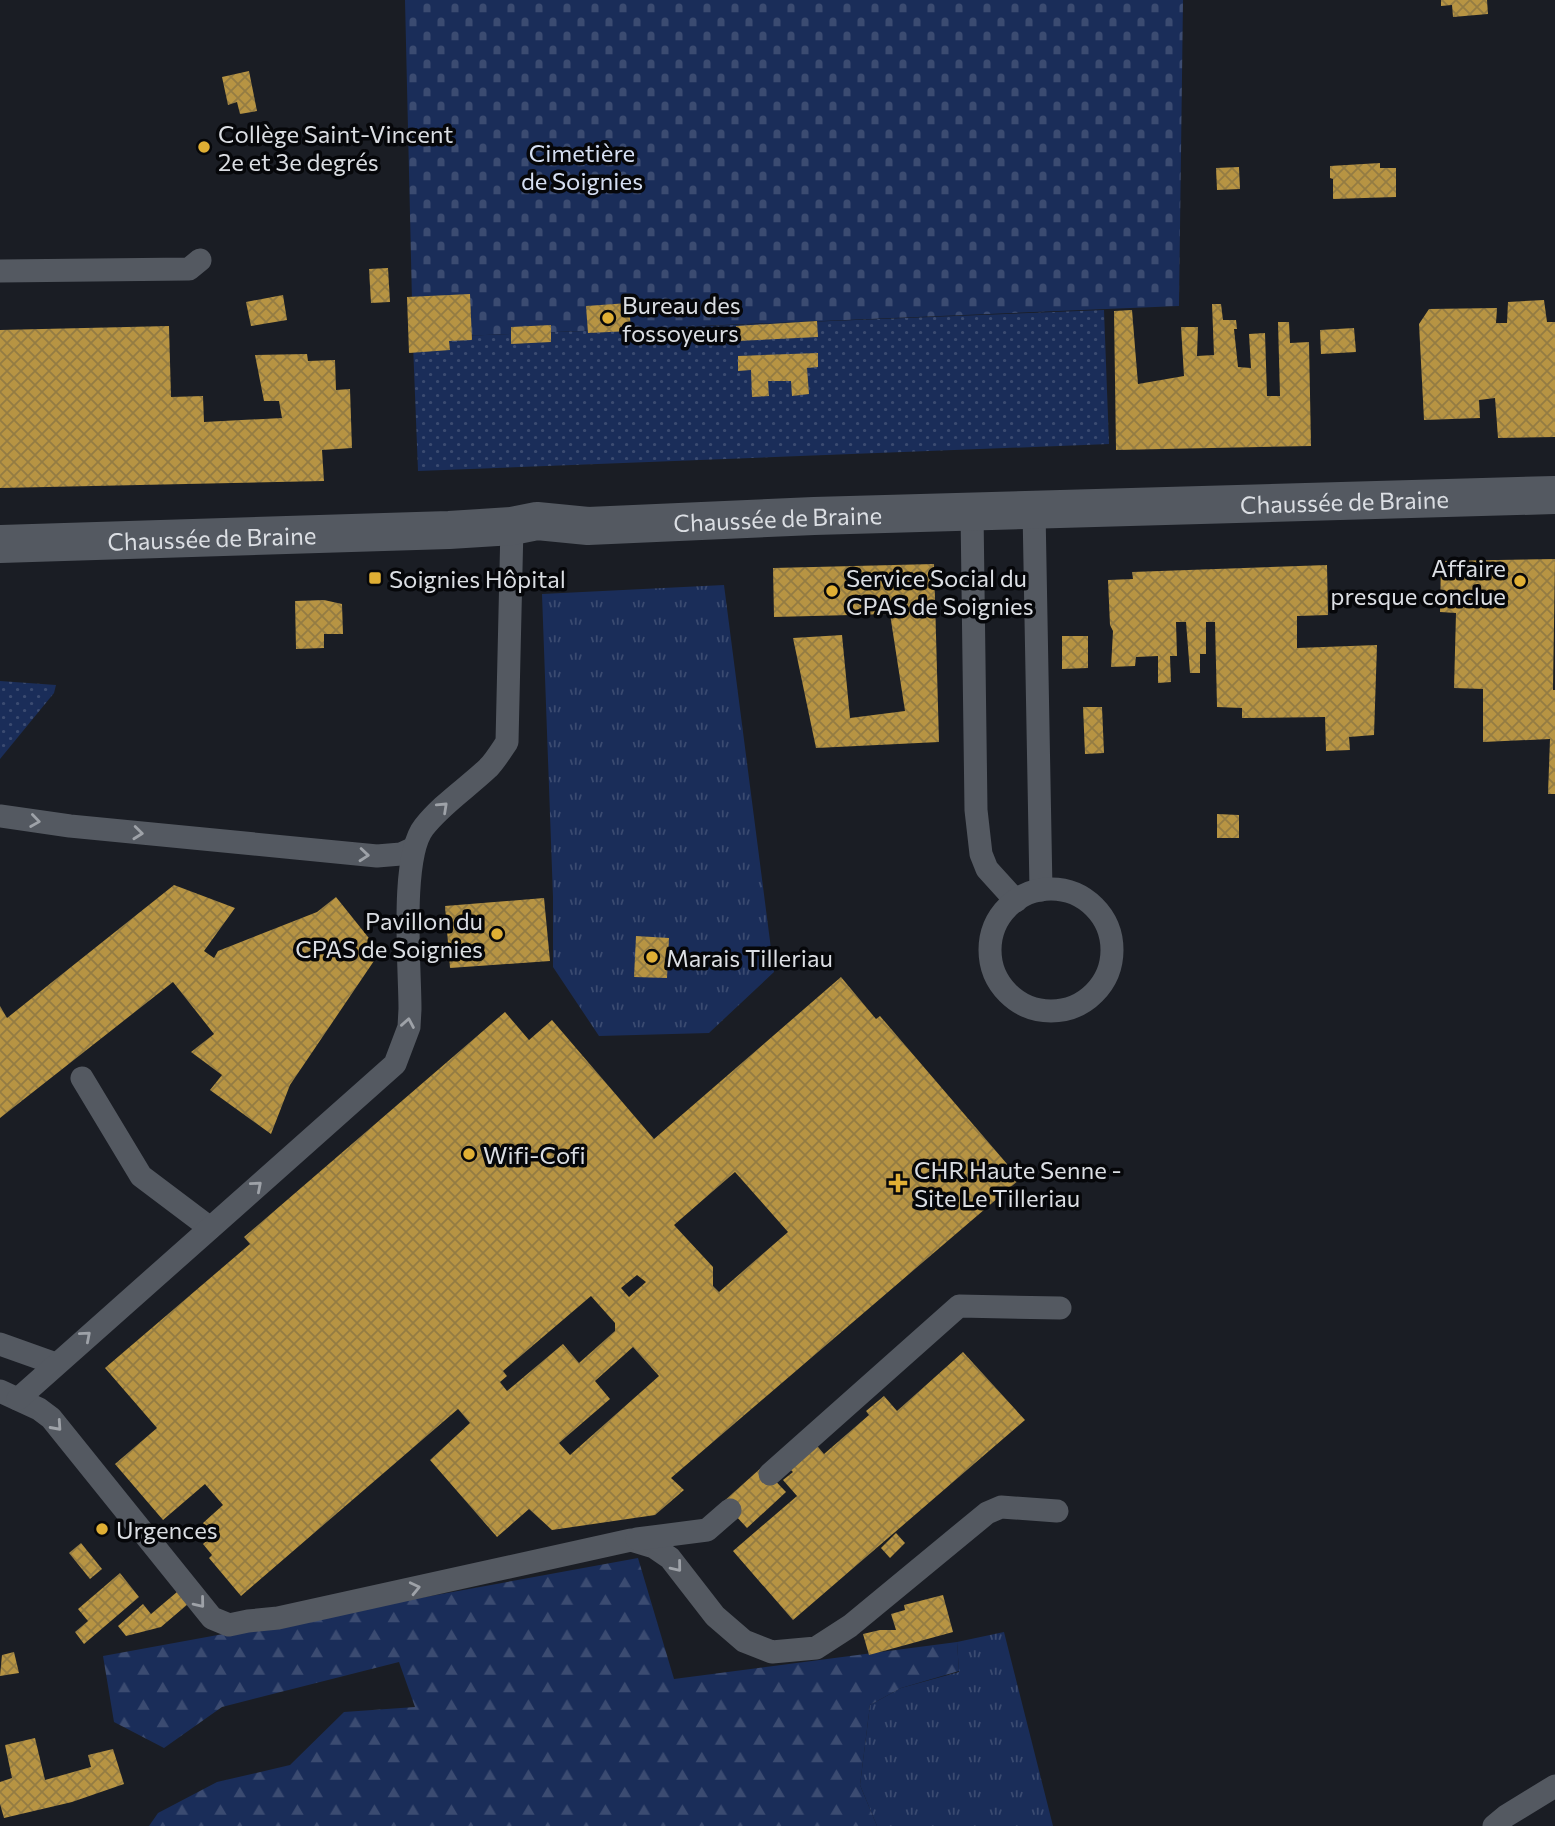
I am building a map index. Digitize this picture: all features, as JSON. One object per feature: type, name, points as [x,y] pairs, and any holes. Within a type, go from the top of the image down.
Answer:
[{"type":"street","name":"Chaussée de Braine","points":[[0,544],[512,526],[537,522],[588,526],[1555,495]]},
{"type":"lane","points":[[0,271],[189,269],[200,260]]},
{"type":"lane","points":[[1034,510],[1041,890]]},
{"type":"lane","points":[[972,512],[976,810],[981,854],[987,869],[1016,901]]},
{"type":"lane","points":[[9,1395],[55,1364],[395,1064],[409,1027],[409,877],[412,849],[422,829],[441,808],[489,766],[507,742],[512,526]]},
{"type":"lane","points":[[0,816],[70,826],[377,856],[401,854],[412,849]]},
{"type":"lane","points":[[1041,890],[1057,890],[1086,900],[1100,913],[1109,929],[1112,947],[1110,966],[1103,983],[1091,997],[1075,1007],[1057,1011],[1038,1010],[1021,1003],[1006,991],[995,975],[990,956],[992,938],[998,920],[1016,901],[1041,890]]},
{"type":"lane","points":[[82,1078],[141,1176],[210,1228]]},
{"type":"lane","points":[[770,1474],[959,1306],[1060,1308]]},
{"type":"lane","points":[[0,1344],[55,1364]]},
{"type":"lane","points":[[9,1395],[39,1409],[51,1418],[212,1618],[229,1625],[278,1618],[631,1540],[707,1530],[730,1510]]},
{"type":"lane","points":[[631,1540],[654,1546],[670,1558],[715,1616],[744,1641],[772,1652],[816,1647],[850,1626],[987,1513],[1001,1507],[1057,1511]]},
{"type":"lane","points":[[1494,1826],[1555,1786]]},
{"type":"green space","name":"Cimetière de Soignies","points":[[405,0],[1183,0],[1179,306],[461,336],[457,342],[413,344]]},
{"type":"green space","points":[[1104,310],[1109,444],[418,471],[413,344],[457,342],[460,336]]},
{"type":"green space","points":[[724,585],[774,972],[709,1033],[599,1036],[553,967],[542,594]]},
{"type":"green space","points":[[0,681],[56,685],[54,693],[0,759]]},
{"type":"green space","points":[[638,1558],[674,1679],[957,1642],[959,1671],[901,1688],[870,1705],[860,1785],[877,1826],[149,1826],[158,1813],[217,1782],[290,1765],[344,1712],[415,1707],[399,1662],[222,1707],[164,1748],[114,1722],[103,1656]]},
{"type":"green space","points":[[1004,1632],[1053,1826],[877,1826],[860,1785],[870,1705],[901,1688],[959,1672],[957,1642]]},
{"type":"building","points":[[1441,0],[1487,0],[1488,14],[1453,17],[1452,5],[1441,6]]},
{"type":"building","points":[[249,71],[257,111],[240,114],[237,102],[228,105],[222,77]]},
{"type":"building","points":[[1380,163],[1380,168],[1396,168],[1396,197],[1333,199],[1330,166]]},
{"type":"building","points":[[1239,167],[1240,189],[1217,190],[1216,168]]},
{"type":"building","points":[[388,268],[390,302],[371,303],[369,269]]},
{"type":"building","points":[[470,294],[472,340],[449,341],[450,350],[409,353],[407,297]]},
{"type":"building","points":[[283,295],[287,320],[251,326],[246,302]]},
{"type":"building","points":[[1544,300],[1547,322],[1555,322],[1555,437],[1498,438],[1495,398],[1479,400],[1480,418],[1424,420],[1419,324],[1429,309],[1497,308],[1496,323],[1507,323],[1508,302]]},
{"type":"building","name":"Bureau des fossoyeurs","points":[[629,303],[631,331],[588,333],[586,306]]},
{"type":"building","points":[[1212,304],[1221,304],[1223,320],[1236,320],[1237,329],[1234,329],[1238,367],[1251,368],[1249,334],[1265,333],[1267,396],[1280,396],[1278,322],[1289,322],[1290,343],[1309,342],[1311,446],[1116,450],[1114,311],[1132,310],[1138,384],[1184,376],[1181,327],[1198,327],[1197,356],[1214,355]]},
{"type":"building","points":[[817,321],[818,337],[737,341],[736,326]]},
{"type":"building","points":[[551,325],[551,342],[511,344],[511,327]]},
{"type":"building","points":[[169,326],[171,397],[203,396],[204,422],[282,418],[279,401],[264,401],[255,355],[307,354],[308,361],[335,360],[336,390],[350,389],[352,448],[322,450],[324,481],[0,488],[0,330]]},
{"type":"building","points":[[1354,328],[1356,352],[1321,354],[1320,330]]},
{"type":"building","points":[[818,353],[818,367],[807,368],[809,394],[792,396],[791,381],[768,381],[769,396],[752,397],[751,370],[738,371],[738,356]]},
{"type":"building","points":[[1555,559],[1555,794],[1548,794],[1550,739],[1483,742],[1483,689],[1454,688],[1456,613],[1440,612],[1441,561]]},
{"type":"building","points":[[934,564],[939,742],[816,748],[793,638],[842,635],[850,718],[905,711],[890,614],[774,617],[773,568]]},
{"type":"building","points":[[1327,565],[1328,615],[1297,616],[1297,648],[1377,645],[1374,735],[1349,737],[1350,750],[1326,751],[1325,717],[1242,718],[1242,708],[1217,707],[1215,622],[1206,622],[1206,654],[1200,654],[1200,673],[1190,673],[1186,622],[1176,622],[1177,656],[1170,656],[1171,682],[1158,683],[1158,656],[1136,657],[1135,666],[1111,667],[1113,631],[1110,625],[1108,580],[1133,579],[1132,572]]},
{"type":"building","points":[[324,600],[342,604],[343,634],[324,634],[324,648],[296,649],[295,601]]},
{"type":"building","points":[[1062,636],[1088,636],[1088,668],[1062,669]]},
{"type":"building","points":[[1083,707],[1102,707],[1104,753],[1085,754]]},
{"type":"building","points":[[1217,814],[1239,815],[1239,838],[1217,838]]},
{"type":"building","points":[[174,885],[235,908],[204,951],[214,958],[218,951],[317,912],[336,897],[380,952],[290,1085],[271,1134],[210,1090],[222,1075],[191,1052],[214,1034],[173,982],[0,1118],[0,1006],[7,1018]]},
{"type":"building","name":"Pavillon du CPAS de Soignies","points":[[544,898],[550,961],[450,968],[445,906]]},
{"type":"building","name":"Marais Tilleriau","points":[[636,936],[669,938],[667,978],[634,977]]},
{"type":"building","points":[[841,977],[876,1019],[880,1016],[1020,1179],[671,1478],[684,1490],[655,1515],[552,1530],[529,1509],[497,1537],[430,1460],[470,1423],[458,1409],[241,1596],[209,1558],[212,1555],[203,1544],[212,1535],[203,1523],[223,1505],[205,1484],[163,1520],[115,1464],[157,1428],[105,1368],[250,1244],[244,1237],[505,1012],[529,1040],[552,1020],[654,1139]],"holes":[[[735,1172],[788,1232],[719,1292],[713,1286],[713,1267],[674,1225]],[[637,1275],[646,1282],[629,1297],[621,1288]],[[591,1296],[615,1323],[615,1331],[579,1363],[563,1344],[507,1391],[500,1382],[507,1376],[503,1371]],[[633,1347],[659,1376],[570,1455],[559,1443],[610,1399],[595,1381]]]},
{"type":"building","points":[[963,1352],[1025,1420],[793,1620],[733,1551],[797,1496],[783,1480],[793,1472],[786,1465],[813,1441],[824,1454],[869,1415],[866,1411],[884,1396],[897,1411]]},
{"type":"building","points":[[762,1467],[786,1492],[747,1528],[723,1502]]},
{"type":"building","points":[[896,1533],[905,1543],[890,1558],[881,1548]]},
{"type":"building","points":[[81,1543],[102,1569],[90,1579],[69,1553]]},
{"type":"building","points":[[120,1573],[139,1597],[84,1644],[75,1632],[88,1621],[78,1609]]},
{"type":"building","points":[[177,1592],[188,1604],[161,1627],[126,1636],[118,1626],[143,1604],[151,1614]]},
{"type":"building","points":[[943,1595],[953,1632],[869,1655],[863,1634],[896,1630],[891,1614],[905,1610],[904,1605]]},
{"type":"building","points":[[14,1652],[19,1673],[0,1676],[2,1655]]},
{"type":"building","points":[[35,1738],[45,1780],[91,1767],[88,1755],[113,1749],[124,1784],[72,1802],[4,1818],[0,1804],[0,1782],[12,1778],[5,1745]]},
{"type":"place","name":"Collège Saint-Vincent 2e et 3e degrés","points":[[204,147]]},
{"type":"place","name":"Bureau des fossoyeurs","points":[[608,318]]},
{"type":"place","name":"Soignies Hôpital","points":[[375,578]]},
{"type":"place","name":"Affaire presque conclue","points":[[1520,581]]},
{"type":"place","name":"Service Social du CPAS de Soignies","points":[[832,591]]},
{"type":"place","name":"Pavillon du CPAS de Soignies","points":[[497,934]]},
{"type":"place","name":"Marais Tilleriau","points":[[652,957]]},
{"type":"place","name":"Wifi-Cofi","points":[[469,1154]]},
{"type":"place","name":"CHR Haute Senne - Site Le Tilleriau","points":[[898,1183]]},
{"type":"place","name":"Urgences","points":[[102,1529]]}]
